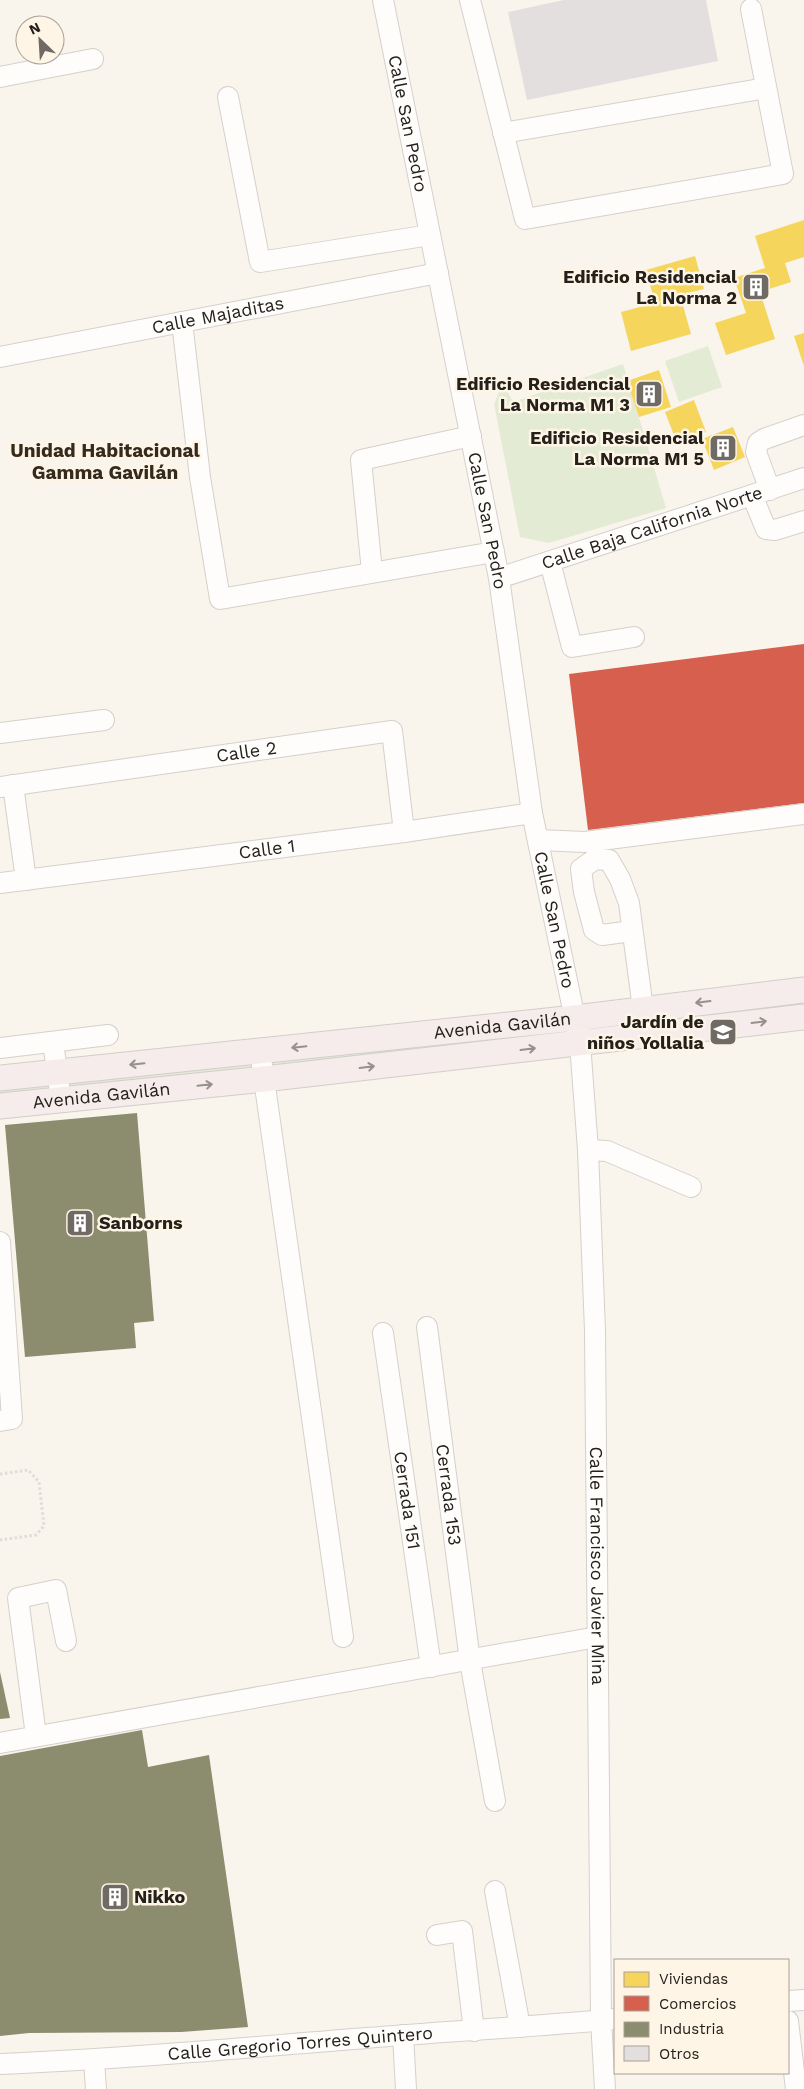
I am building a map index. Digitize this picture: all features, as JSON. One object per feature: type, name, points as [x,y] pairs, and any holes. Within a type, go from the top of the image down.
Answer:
[{"type":"main road","name":"Avenida Gavilán","points":[[0,1078],[575,1018],[804,990]]},
{"type":"main road","name":"Avenida Gavilán","points":[[0,1106],[264,1079],[804,1017]]},
{"type":"street","name":"Calle San Pedro","points":[[383,0],[499,578],[532,813],[580,1043]]},
{"type":"street","points":[[470,0],[525,219],[783,174],[751,9]]},
{"type":"street","points":[[0,76],[93,59]]},
{"type":"street","points":[[503,133],[766,88]]},
{"type":"street","points":[[228,97],[260,262],[430,235]]},
{"type":"street","name":"Calle Majaditas","points":[[0,357],[438,273]]},
{"type":"street","points":[[182,322],[200,477],[220,599],[494,552]]},
{"type":"street","points":[[804,425],[764,439],[758,444],[756,452],[766,529],[775,530],[804,521]]},
{"type":"street","points":[[372,572],[361,460],[471,436]]},
{"type":"street","name":"Calle Baja California Norte","points":[[499,578],[804,478]]},
{"type":"street","points":[[550,562],[572,647],[634,637]]},
{"type":"street","points":[[0,733],[104,720]]},
{"type":"street","name":"Calle 2","points":[[6,786],[392,731],[404,832]]},
{"type":"street","points":[[6,786],[26,880]]},
{"type":"street","name":"Calle 1","points":[[0,883],[404,832],[532,813]]},
{"type":"street","points":[[538,840],[585,842],[804,814]]},
{"type":"street","points":[[632,931],[643,1009]]},
{"type":"street","points":[[0,1048],[108,1035]]},
{"type":"street","points":[[53,1042],[61,1100]]},
{"type":"street","name":"Calle Francisco Javier Mina","points":[[580,1043],[588,1150],[595,1331],[597,1637],[608,2019],[605,2089]]},
{"type":"street","points":[[260,1052],[343,1637]]},
{"type":"street","points":[[588,1150],[607,1151],[691,1187]]},
{"type":"street","points":[[0,1242],[12,1420],[0,1421]]},
{"type":"street","name":"Cerrada 153","points":[[427,1327],[470,1661],[495,1801]]},
{"type":"street","name":"Cerrada 151","points":[[383,1333],[431,1667]]},
{"type":"street","points":[[36,1736],[18,1598],[56,1590],[66,1641]]},
{"type":"street","points":[[0,1742],[470,1661],[597,1637]]},
{"type":"street","points":[[495,1891],[520,2028]]},
{"type":"street","points":[[437,1935],[462,1930],[474,2031]]},
{"type":"street","points":[[789,2001],[804,2000]]},
{"type":"street","name":"Calle Gregorio Torres Quintero","points":[[0,2064],[94,2060],[404,2035],[520,2028],[608,2019]]},
{"type":"street","points":[[789,2030],[796,2089]]},
{"type":"street","points":[[404,2035],[406,2089]]},
{"type":"street","points":[[94,2060],[96,2089]]},
{"type":"path","points":[[0,1474],[28,1470],[39,1482],[44,1526],[36,1534],[0,1540]]},
{"type":"green space","points":[[708,346],[722,387],[679,402],[665,361]]},
{"type":"green space","points":[[623,364],[666,508],[549,543],[520,537],[494,404],[503,382],[513,402]]},
{"type":"green space","points":[[564,1027],[566,1036],[0,1095],[0,1086]]},
{"type":"building: Viviendas","name":"Edificio Residencial La Norma 2","points":[[804,220],[804,257],[785,263],[791,282],[760,292],[775,339],[726,355],[715,323],[746,313],[734,278],[765,268],[755,236]]},
{"type":"building: Viviendas","points":[[695,256],[704,289],[680,295],[691,334],[631,351],[621,312],[655,303],[646,270]]},
{"type":"building: Viviendas","points":[[804,333],[804,366],[794,336]]},
{"type":"building: Viviendas","name":"Edificio Residencial La Norma M1 3","points":[[659,370],[671,407],[639,417],[627,381]]},
{"type":"building: Viviendas","points":[[694,400],[706,432],[677,443],[665,412]]},
{"type":"building: Viviendas","name":"Edificio Residencial La Norma M1 5","points":[[733,427],[745,457],[714,470],[702,439]]},
{"type":"building: Comercios","points":[[804,644],[804,803],[588,830],[569,674]]},
{"type":"building: Industria","name":"Sanborns","points":[[137,1113],[154,1321],[134,1323],[136,1348],[25,1357],[5,1125]]},
{"type":"building: Industria","points":[[0,1672],[10,1718],[0,1719]]},
{"type":"building: Industria","name":"Nikko","points":[[142,1730],[148,1767],[209,1755],[248,2027],[181,2032],[29,2033],[0,2036],[0,1756]]},
{"type":"building: Otros","points":[[564,0],[706,0],[718,61],[527,100],[508,12]]},
{"type":"place","name":"Edificio Residencial La Norma 2","points":[[756,287]]},
{"type":"place","name":"Edificio Residencial La Norma M1 3","points":[[649,394]]},
{"type":"place","name":"Edificio Residencial La Norma M1 5","points":[[723,448]]},
{"type":"place","name":"Jardín de niños Yollalia","points":[[723,1032]]},
{"type":"place","name":"Sanborns","points":[[80,1223]]},
{"type":"place","name":"Nikko","points":[[115,1897]]},
{"type":"district","name":"Unidad Habitacional Gamma Gavilán","points":[[105,461]]}]
